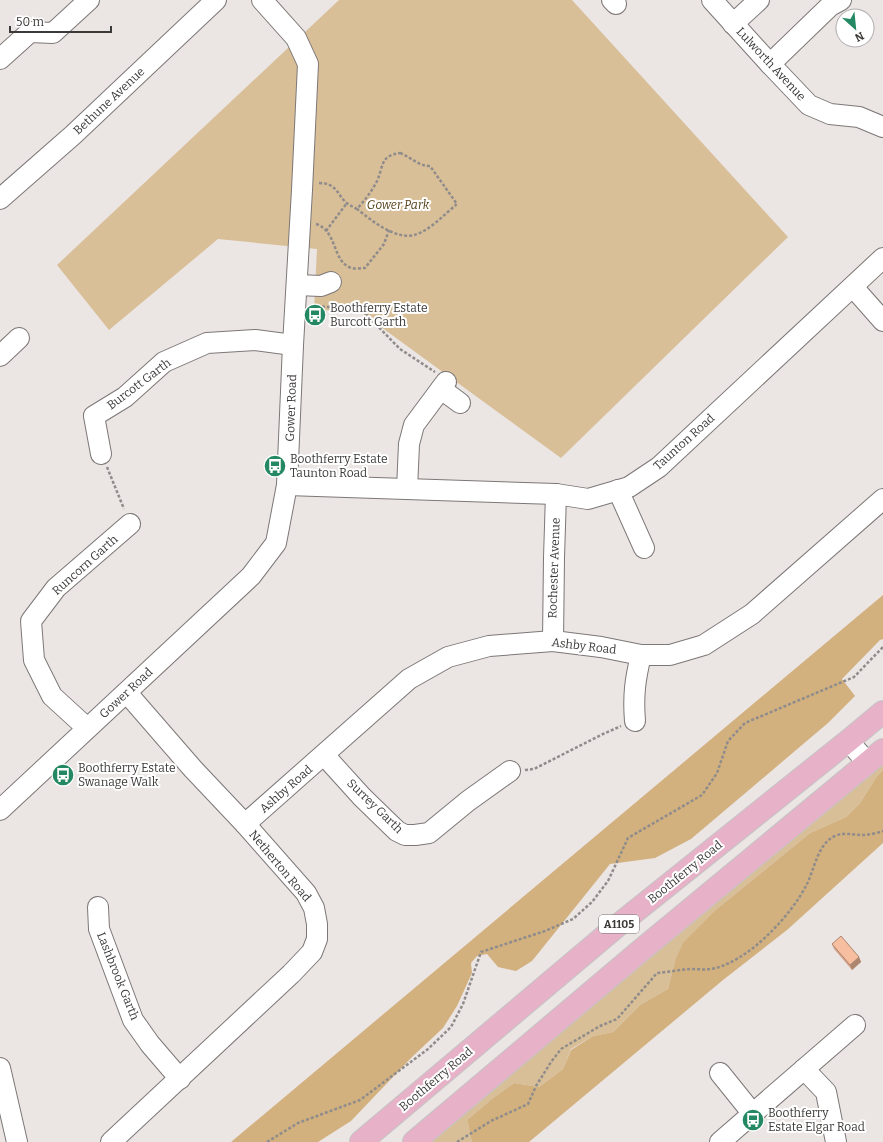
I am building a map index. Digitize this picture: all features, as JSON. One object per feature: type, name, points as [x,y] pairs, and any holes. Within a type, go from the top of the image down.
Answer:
[{"type":"main road","name":"Boothferry Road","points":[[361,1142],[617,926],[883,712]]},
{"type":"main road","name":"A1105","points":[[414,1142],[639,952],[875,756]]},
{"type":"main road","points":[[617,926],[639,952]]},
{"type":"main road","points":[[387,1120],[406,1142]]},
{"type":"street","points":[[0,59],[30,32],[53,33],[89,0]]},
{"type":"street","name":"Bethune Avenue","points":[[0,199],[73,135],[216,0]]},
{"type":"street","name":"Gower Road","points":[[0,810],[251,576],[276,543],[287,485],[308,64],[296,38],[262,0]]},
{"type":"street","name":"Lulworth Avenue","points":[[712,0],[809,105],[830,114],[859,117],[883,127]]},
{"type":"street","points":[[733,24],[759,0]]},
{"type":"street","points":[[770,64],[830,6],[841,0]]},
{"type":"street","name":"Taunton Road","points":[[287,485],[556,494],[588,499],[629,487],[659,467],[853,288],[883,258]]},
{"type":"street","points":[[296,284],[321,286],[331,282]]},
{"type":"street","points":[[853,288],[883,321]]},
{"type":"street","points":[[0,356],[19,338]]},
{"type":"street","name":"Burcott Garth","points":[[101,454],[94,416],[125,397],[164,362],[207,343],[255,340],[293,344]]},
{"type":"street","points":[[407,489],[409,444],[414,426],[443,385],[460,403]]},
{"type":"street","points":[[618,490],[644,548]]},
{"type":"street","name":"Rochester Avenue","points":[[553,641],[553,573],[556,494]]},
{"type":"street","name":"Ashby Road","points":[[245,824],[409,679],[448,657],[489,646],[553,641],[601,647],[641,655],[670,655],[704,645],[752,614],[883,499]]},
{"type":"street","name":"Runcorn Garth","points":[[87,728],[52,696],[34,660],[31,621],[56,588],[130,524]]},
{"type":"street","points":[[635,721],[633,697],[636,673],[641,655]]},
{"type":"street","name":"Netherton Road","points":[[111,1142],[291,974],[312,952],[317,939],[317,924],[314,908],[306,893],[245,824],[193,769],[127,693]]},
{"type":"street","points":[[848,741],[875,756]]},
{"type":"street","name":"Surrey Garth","points":[[324,755],[362,797],[397,832],[415,836],[428,833],[468,801],[510,771]]},
{"type":"street","name":"Lashbrook Garth","points":[[98,907],[98,929],[134,1020],[150,1044],[180,1079]]},
{"type":"street","points":[[720,1142],[855,1025]]},
{"type":"street","points":[[0,1068],[4,1106],[17,1142]]},
{"type":"street","points":[[804,1069],[826,1092],[836,1142]]},
{"type":"street","points":[[720,1073],[753,1114]]},
{"type":"path","points":[[319,183],[337,188],[347,203],[357,208],[372,220],[389,230],[402,235],[415,235],[434,224],[457,204],[430,166],[422,166],[400,152],[391,154],[382,163],[377,181],[366,199],[357,208]]},
{"type":"path","points":[[326,231],[347,203]]},
{"type":"path","points":[[300,223],[323,226],[332,238],[340,258],[350,268],[365,268],[384,244],[389,230]]},
{"type":"path","points":[[312,306],[361,309],[400,349],[434,370],[443,385]]},
{"type":"path","points":[[101,454],[130,524]]},
{"type":"path","points":[[267,1142],[298,1123],[360,1100],[428,1049],[451,1027],[464,1004],[481,952],[504,943],[545,931],[573,919],[592,902],[608,881],[628,838],[702,794],[718,773],[728,741],[745,723],[854,677],[883,647]]},
{"type":"path","points":[[510,771],[534,769],[603,734],[635,721]]},
{"type":"path","points":[[457,1142],[491,1121],[528,1104],[543,1074],[561,1049],[600,1026],[617,1019],[657,973],[690,969],[711,969],[731,963],[748,952],[781,921],[795,903],[807,884],[823,846],[834,836],[848,833],[863,835],[883,831]]},
{"type":"green space","name":"Gower Park","points":[[339,0],[572,0],[788,237],[561,458],[359,311],[314,310],[317,249],[218,239],[109,330],[57,265]]},
{"type":"green space","points":[[883,760],[883,770],[877,776],[860,803],[846,817],[810,833],[718,908],[675,961],[668,989],[640,1005],[613,1032],[593,1036],[571,1049],[563,1069],[539,1087],[514,1083],[493,1098],[467,1120],[472,1142],[431,1142]]},
{"type":"shaded area","points":[[883,595],[883,639],[880,640],[842,679],[855,696],[828,723],[691,839],[655,858],[610,864],[532,961],[516,971],[498,967],[487,954],[477,956],[471,963],[472,973],[457,1006],[443,1028],[412,1057],[351,1121],[318,1142],[231,1142]]},
{"type":"shaded area","points":[[883,770],[883,843],[787,930],[723,980],[529,1142],[472,1142],[467,1120],[493,1098],[514,1083],[539,1087],[563,1069],[571,1050],[593,1036],[613,1032],[640,1005],[668,989],[675,961],[683,943],[718,908],[810,833],[846,817],[860,803],[877,776]]},
{"type":"building","points":[[841,936],[859,957],[850,965],[832,944]]},
{"type":"place","name":"Boothferry Estate Burcott Garth","points":[[315,315]]},
{"type":"place","name":"Boothferry Estate Taunton Road","points":[[275,466]]},
{"type":"place","name":"Boothferry Estate Swanage Walk","points":[[63,775]]},
{"type":"place","name":"Boothferry Estate Elgar Road","points":[[753,1120]]}]
